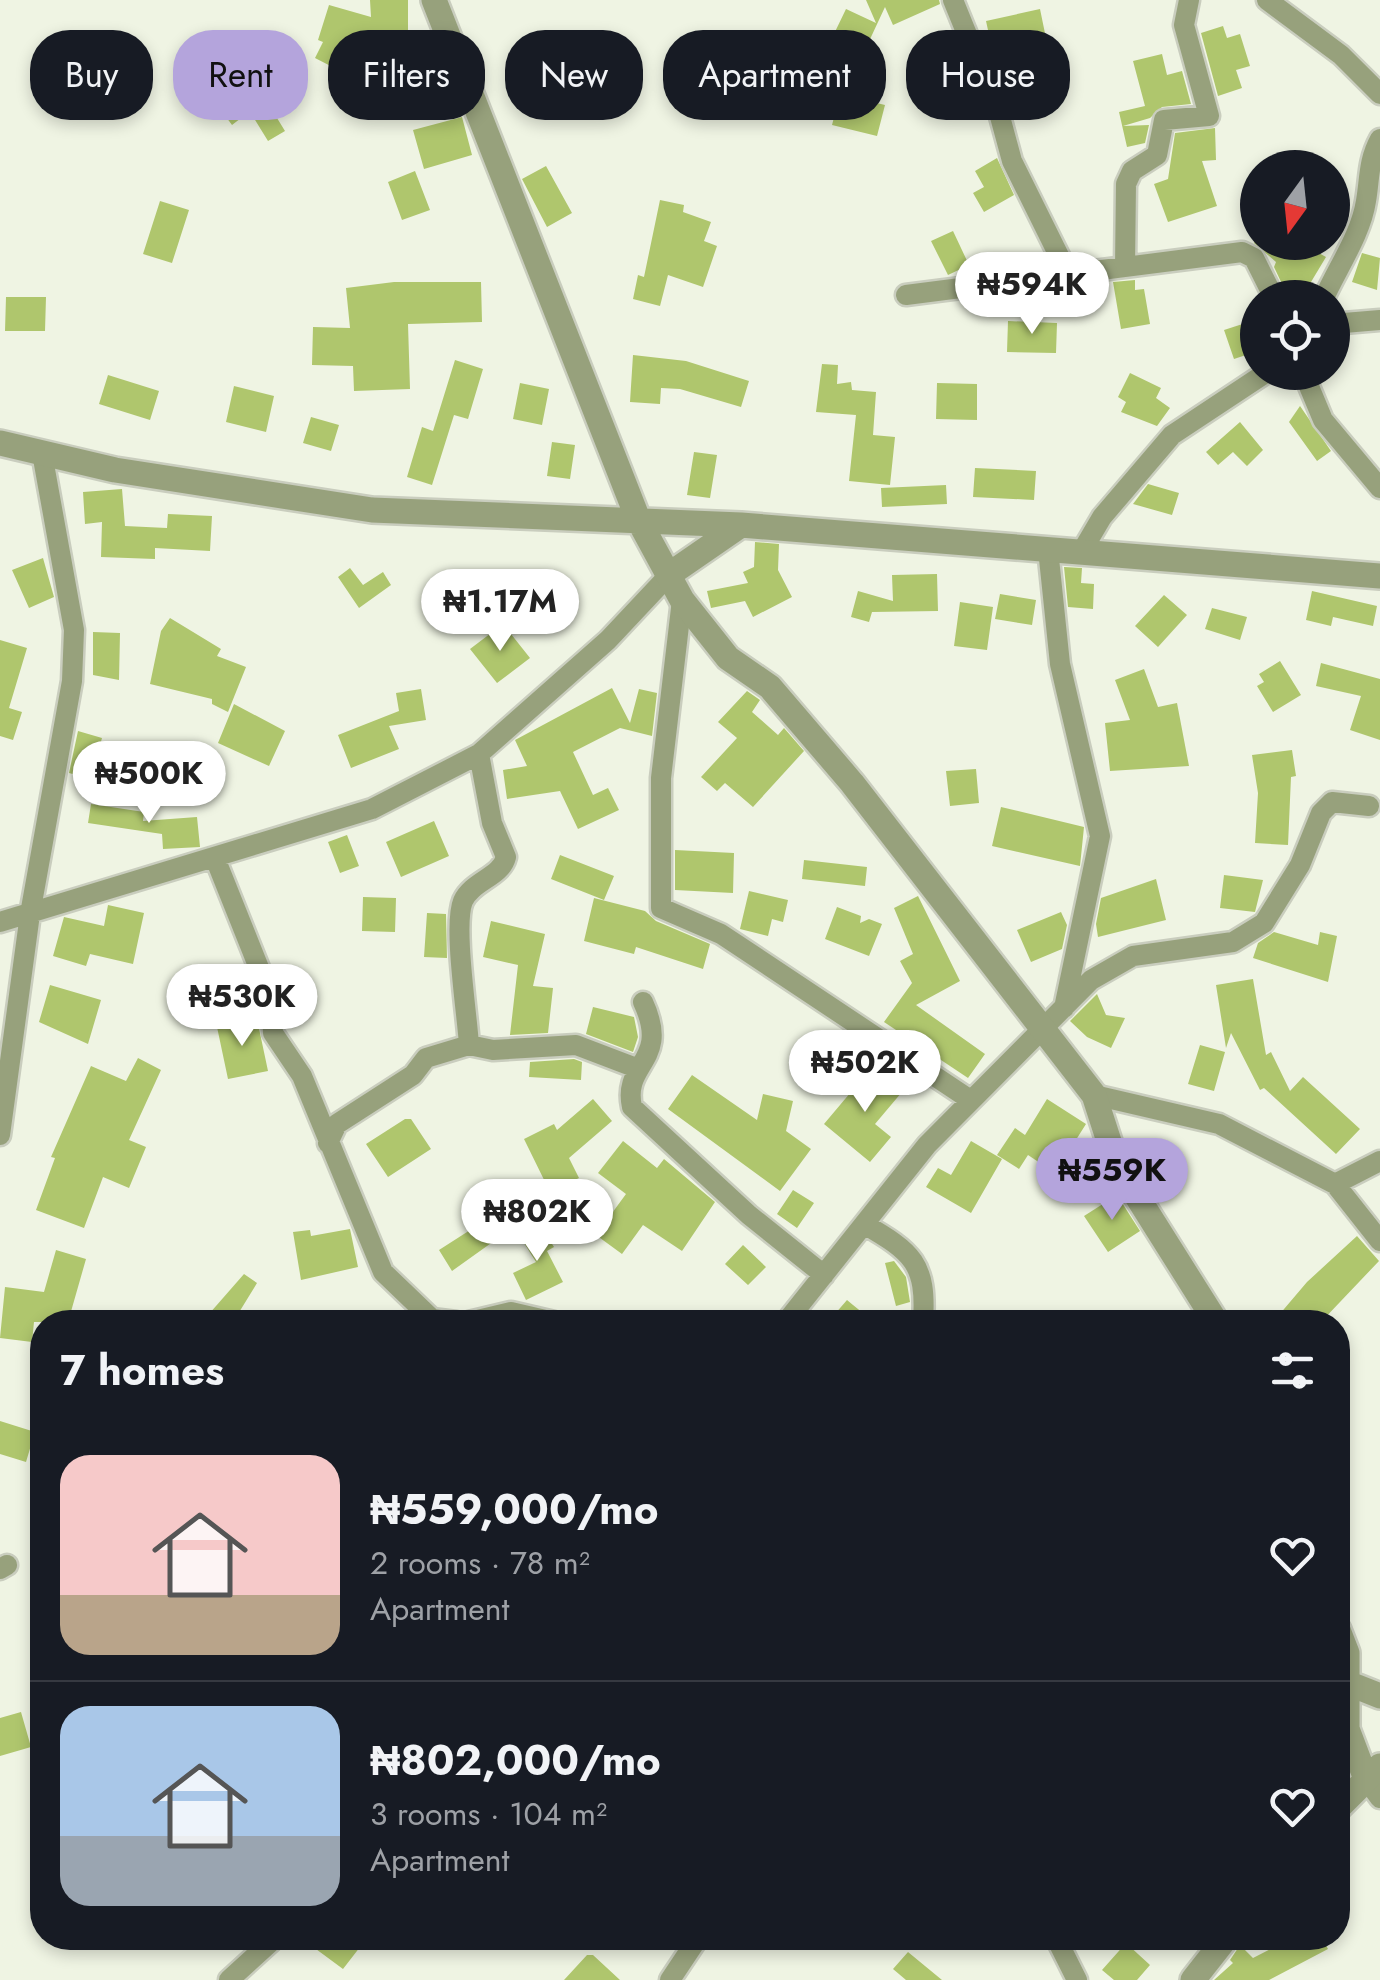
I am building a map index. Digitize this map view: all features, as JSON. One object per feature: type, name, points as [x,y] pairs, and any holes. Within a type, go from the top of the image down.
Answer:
[{"type":"street","points":[[434,0],[638,519],[682,600],[728,658],[770,687],[852,782],[1040,1032],[1094,1095],[1116,1163],[1208,1310]]},
{"type":"street","points":[[953,0],[998,113],[1012,161],[1068,274]]},
{"type":"street","points":[[1126,267],[1126,184],[1132,171],[1158,155],[1164,120],[1209,116],[1184,25],[1190,0]]},
{"type":"street","points":[[1267,0],[1378,88]]},
{"type":"street","points":[[1333,280],[1358,227],[1366,201],[1370,158],[1380,139]]},
{"type":"street","points":[[906,295],[1242,252],[1254,258],[1265,280]]},
{"type":"street","points":[[1350,322],[1380,320]]},
{"type":"street","points":[[1082,551],[1102,517],[1172,435],[1241,390]]},
{"type":"street","points":[[1310,390],[1323,420],[1380,488]]},
{"type":"street","points":[[0,443],[116,470],[372,510],[741,525],[1380,576]]},
{"type":"street","points":[[0,1135],[30,914],[68,711],[74,630],[42,453]]},
{"type":"street","points":[[0,922],[372,809],[480,754],[608,640],[670,574],[741,525]]},
{"type":"street","points":[[1048,549],[1060,664],[1100,836],[1063,1012]]},
{"type":"street","points":[[682,600],[661,778],[662,908],[721,934],[969,1099]]},
{"type":"street","points":[[469,1045],[458,922],[464,899],[480,879],[500,869],[506,857],[492,823],[480,754]]},
{"type":"street","points":[[796,1310],[969,1099],[1063,1012],[1091,980],[1133,956],[1210,948],[1250,934],[1264,923],[1300,864],[1321,812],[1332,802],[1370,806]]},
{"type":"street","points":[[215,858],[271,998],[273,1033],[302,1076],[383,1272],[423,1310]]},
{"type":"street","points":[[643,1002],[655,1026],[654,1041],[639,1069],[630,1098],[632,1107],[749,1215],[824,1276]]},
{"type":"street","points":[[328,1143],[337,1124],[413,1076],[426,1058],[469,1045],[493,1050],[576,1046],[639,1069]]},
{"type":"street","points":[[1094,1095],[1219,1124],[1335,1184],[1380,1241]]},
{"type":"street","points":[[1335,1184],[1380,1161]]},
{"type":"street","points":[[864,1224],[907,1249],[925,1293],[923,1310]]},
{"type":"street","points":[[1350,1684],[1380,1696]]},
{"type":"street","points":[[1350,1732],[1375,1781],[1350,1799]]},
{"type":"street","points":[[228,1980],[262,1950]]},
{"type":"street","points":[[670,1980],[690,1950]]},
{"type":"street","points":[[1062,1950],[1077,1980]]},
{"type":"street","points":[[1193,1980],[1217,1950]]},
{"type":"building","points":[[370,0],[408,0],[408,30],[328,30],[328,65],[315,58],[323,42],[318,40],[329,5],[371,17]]},
{"type":"building","points":[[866,0],[939,0],[940,4],[893,25],[885,7],[874,30],[836,30],[846,9],[876,23]]},
{"type":"building","points":[[1040,9],[1044,30],[988,30],[986,21]]},
{"type":"building","points":[[1223,26],[1227,38],[1240,34],[1250,66],[1236,70],[1242,88],[1218,96],[1201,33]]},
{"type":"building","points":[[1162,54],[1167,75],[1182,71],[1191,104],[1162,107],[1150,118],[1123,126],[1149,125],[1145,143],[1127,147],[1119,112],[1145,106],[1133,61]]},
{"type":"building","points":[[255,120],[278,120],[285,131],[268,141]]},
{"type":"building","points":[[463,120],[472,155],[424,169],[413,130]]},
{"type":"building","points":[[833,120],[881,120],[877,136],[832,125]]},
{"type":"building","points":[[1215,128],[1216,160],[1202,161],[1217,206],[1168,222],[1154,184],[1168,179],[1175,133]]},
{"type":"building","points":[[997,158],[1014,195],[984,212],[973,193],[984,187],[975,171]]},
{"type":"building","points":[[546,166],[572,213],[547,227],[522,179]]},
{"type":"building","points":[[415,171],[430,210],[402,220],[388,182]]},
{"type":"building","points":[[660,200],[684,205],[683,212],[711,222],[704,241],[717,246],[703,287],[668,275],[660,306],[633,299],[638,275],[644,277]]},
{"type":"building","points":[[160,201],[189,210],[172,263],[143,254]]},
{"type":"building","points":[[953,231],[969,265],[948,275],[931,241]]},
{"type":"building","points":[[1362,253],[1380,258],[1377,290],[1352,282]]},
{"type":"building","points":[[1274,260],[1324,260],[1312,280],[1280,280],[1274,267]]},
{"type":"building","points":[[1135,280],[1135,290],[1144,289],[1150,324],[1121,329],[1113,282]]},
{"type":"building","points":[[394,282],[481,282],[482,322],[408,324],[410,389],[354,391],[353,366],[312,365],[313,327],[350,328],[346,288]]},
{"type":"building","points":[[6,297],[46,297],[45,331],[5,331]]},
{"type":"building","points":[[1008,321],[1057,323],[1056,353],[1007,352]]},
{"type":"building","points":[[1240,325],[1240,357],[1234,359],[1224,330]]},
{"type":"building","points":[[633,355],[686,361],[749,381],[741,407],[680,389],[661,388],[660,404],[630,402]]},
{"type":"building","points":[[455,360],[483,369],[468,419],[454,415],[432,485],[407,477],[422,427],[433,431]]},
{"type":"building","points":[[822,364],[838,365],[837,384],[851,382],[852,390],[876,392],[873,435],[895,437],[890,485],[849,481],[856,415],[816,412]]},
{"type":"building","points":[[1130,373],[1161,388],[1156,398],[1170,408],[1157,426],[1121,412],[1126,402],[1118,397]]},
{"type":"building","points":[[108,375],[159,391],[150,420],[99,404]]},
{"type":"building","points":[[520,383],[549,389],[542,425],[513,419]]},
{"type":"building","points":[[937,383],[977,384],[977,420],[936,419]]},
{"type":"building","points":[[234,386],[274,396],[266,432],[226,422]]},
{"type":"building","points":[[1300,406],[1331,451],[1317,461],[1289,422]]},
{"type":"building","points":[[311,417],[339,425],[331,451],[303,443]]},
{"type":"building","points":[[1240,422],[1263,450],[1247,466],[1233,452],[1218,465],[1206,452]]},
{"type":"building","points":[[552,442],[575,445],[570,479],[547,476]]},
{"type":"building","points":[[694,452],[717,455],[710,498],[687,495]]},
{"type":"building","points":[[975,468],[1036,471],[1034,500],[973,497]]},
{"type":"building","points":[[1148,484],[1179,493],[1172,515],[1133,504]]},
{"type":"building","points":[[946,485],[947,504],[882,507],[881,488]]},
{"type":"building","points":[[122,489],[125,526],[167,528],[168,514],[212,516],[210,551],[155,548],[155,559],[101,557],[102,522],[85,524],[83,492]]},
{"type":"building","points":[[755,542],[779,544],[778,570],[792,597],[753,617],[745,601],[711,608],[707,591],[748,583],[743,572],[754,567]]},
{"type":"building","points":[[43,558],[54,597],[29,608],[12,570]]},
{"type":"building","points":[[1064,567],[1082,568],[1081,583],[1094,584],[1093,609],[1068,607]]},
{"type":"building","points":[[350,568],[363,585],[383,572],[391,585],[359,608],[338,577]]},
{"type":"building","points":[[525,572],[526,603],[493,603],[493,573]]},
{"type":"building","points":[[937,574],[938,611],[872,612],[869,622],[851,617],[858,591],[893,601],[892,575]]},
{"type":"building","points":[[1312,591],[1377,606],[1373,626],[1333,617],[1331,626],[1306,620]]},
{"type":"building","points":[[1000,594],[1036,600],[1032,625],[995,619]]},
{"type":"building","points":[[1164,595],[1187,615],[1158,647],[1135,626]]},
{"type":"building","points":[[960,602],[993,607],[987,650],[954,646]]},
{"type":"building","points":[[1212,608],[1247,617],[1240,640],[1205,629]]},
{"type":"building","points":[[170,618],[221,649],[217,656],[246,667],[228,712],[212,704],[212,699],[150,684],[161,631]]},
{"type":"building","points":[[503,624],[530,658],[497,683],[470,649]]},
{"type":"building","points":[[93,632],[120,633],[119,680],[93,675]]},
{"type":"building","points":[[0,640],[27,648],[9,708],[22,712],[13,740],[0,736]]},
{"type":"building","points":[[1280,661],[1301,695],[1273,712],[1257,686],[1264,682],[1259,674]]},
{"type":"building","points":[[1321,663],[1380,679],[1380,740],[1350,730],[1361,696],[1316,686]]},
{"type":"building","points":[[1144,669],[1158,707],[1177,703],[1189,766],[1110,771],[1105,723],[1130,720],[1115,680]]},
{"type":"building","points":[[612,688],[630,723],[639,689],[657,693],[652,736],[620,728],[573,752],[593,795],[608,788],[619,810],[578,829],[560,791],[507,799],[503,770],[527,766],[515,740]]},
{"type":"building","points":[[421,689],[426,720],[389,726],[399,749],[351,768],[338,735],[399,711],[396,693]]},
{"type":"building","points":[[747,691],[760,700],[752,712],[778,735],[784,728],[804,751],[753,807],[725,783],[717,791],[701,777],[737,738],[718,722]]},
{"type":"building","points":[[234,704],[285,731],[269,766],[218,743]]},
{"type":"building","points":[[78,731],[102,738],[91,779],[69,773]]},
{"type":"building","points":[[1292,750],[1296,776],[1291,777],[1288,845],[1255,843],[1258,793],[1252,755]]},
{"type":"building","points":[[976,769],[979,803],[950,806],[946,771]]},
{"type":"building","points":[[91,804],[144,812],[143,821],[197,817],[200,847],[163,849],[162,834],[88,823]]},
{"type":"building","points":[[1001,807],[1084,827],[1080,866],[992,846]]},
{"type":"building","points":[[434,821],[449,856],[401,877],[386,842]]},
{"type":"building","points":[[347,835],[359,866],[340,873],[328,842]]},
{"type":"building","points":[[675,850],[734,853],[733,893],[675,890]]},
{"type":"building","points":[[560,855],[614,876],[604,900],[551,879]]},
{"type":"building","points":[[804,860],[867,867],[865,886],[802,879]]},
{"type":"building","points":[[1224,875],[1263,880],[1255,912],[1220,908]]},
{"type":"building","points":[[1156,879],[1166,920],[1098,937],[1101,898]]},
{"type":"building","points":[[749,891],[788,900],[783,922],[772,919],[768,936],[740,929]]},
{"type":"building","points":[[918,896],[960,981],[916,1005],[985,1054],[968,1078],[884,1022],[912,983],[900,961],[913,954],[894,908]]},
{"type":"building","points":[[363,897],[396,898],[395,932],[362,931]]},
{"type":"building","points":[[594,898],[645,911],[656,921],[710,944],[703,969],[636,947],[634,954],[584,941]]},
{"type":"building","points":[[108,905],[144,913],[133,964],[90,954],[86,966],[53,956],[64,917],[104,926]]},
{"type":"building","points":[[837,907],[861,916],[860,923],[869,919],[882,924],[869,956],[825,939]]},
{"type":"building","points":[[1061,912],[1067,925],[1062,949],[1031,962],[1017,930]]},
{"type":"building","points":[[427,913],[446,914],[447,958],[424,957]]},
{"type":"building","points":[[491,921],[545,934],[533,986],[553,988],[548,1033],[510,1035],[518,965],[483,957]]},
{"type":"building","points":[[1274,932],[1318,945],[1320,932],[1337,936],[1328,982],[1253,958],[1258,943]]},
{"type":"building","points":[[1253,979],[1266,1055],[1271,1052],[1290,1091],[1303,1077],[1360,1129],[1336,1154],[1264,1088],[1260,1090],[1231,1033],[1226,1048],[1216,985]]},
{"type":"building","points":[[50,985],[101,1000],[88,1044],[39,1022]]},
{"type":"building","points":[[1097,994],[1106,1015],[1125,1018],[1111,1048],[1087,1037],[1070,1021]]},
{"type":"building","points":[[593,1007],[634,1017],[638,1037],[633,1052],[586,1034]]},
{"type":"building","points":[[257,1019],[268,1071],[228,1079],[217,1027]]},
{"type":"building","points":[[1200,1045],[1225,1052],[1214,1091],[1188,1084]]},
{"type":"building","points":[[138,1058],[161,1070],[129,1140],[146,1147],[129,1188],[103,1177],[84,1228],[36,1210],[55,1158],[51,1157],[91,1066],[126,1081]]},
{"type":"building","points":[[530,1062],[582,1062],[581,1080],[529,1077]]},
{"type":"building","points":[[872,1067],[902,1092],[875,1124],[891,1137],[870,1162],[824,1124]]},
{"type":"building","points":[[692,1075],[757,1120],[763,1094],[793,1101],[786,1131],[811,1149],[780,1191],[668,1109]]},
{"type":"building","points":[[593,1099],[612,1121],[569,1158],[579,1178],[550,1192],[524,1139],[554,1124],[557,1130]]},
{"type":"building","points":[[1047,1099],[1086,1124],[1055,1173],[1028,1155],[1019,1169],[997,1155],[1015,1128],[1025,1135]]},
{"type":"building","points":[[411,1119],[431,1149],[388,1177],[366,1144]]},
{"type":"building","points":[[623,1141],[657,1168],[664,1159],[715,1202],[682,1251],[643,1225],[622,1254],[596,1235],[626,1194],[598,1173]]},
{"type":"building","points":[[971,1141],[1002,1159],[971,1213],[926,1187],[938,1168],[951,1175]]},
{"type":"building","points":[[793,1190],[814,1203],[797,1228],[777,1214]]},
{"type":"building","points":[[1117,1195],[1140,1231],[1108,1252],[1084,1216]]},
{"type":"building","points":[[538,1222],[554,1247],[547,1251],[563,1282],[526,1300],[513,1273],[536,1262],[519,1235]]},
{"type":"building","points":[[478,1225],[494,1241],[452,1271],[439,1250]]},
{"type":"building","points":[[350,1229],[358,1267],[301,1280],[293,1232],[310,1230],[311,1236]]},
{"type":"building","points":[[1357,1236],[1379,1261],[1332,1310],[1283,1310]]},
{"type":"building","points":[[743,1245],[766,1267],[748,1285],[725,1264]]},
{"type":"building","points":[[56,1250],[86,1259],[71,1310],[30,1310],[30,1342],[0,1338],[5,1287],[44,1292]]},
{"type":"building","points":[[894,1261],[906,1277],[910,1302],[896,1306],[885,1263]]},
{"type":"building","points":[[244,1274],[257,1283],[240,1310],[212,1310]]},
{"type":"building","points":[[847,1300],[859,1310],[838,1310]]},
{"type":"building","points":[[0,1421],[30,1430],[26,1462],[0,1454]]},
{"type":"building","points":[[21,1712],[30,1747],[0,1756],[0,1718]]},
{"type":"building","points":[[317,1950],[358,1950],[343,1969]]},
{"type":"building","points":[[1120,1950],[1134,1950],[1150,1965],[1137,1980],[1114,1980],[1102,1970]]},
{"type":"building","points":[[1237,1950],[1245,1950],[1253,1958],[1269,1950],[1326,1950],[1269,1980],[1214,1980],[1233,1963],[1230,1960]]},
{"type":"building","points":[[908,1952],[942,1980],[906,1980],[893,1969]]},
{"type":"building","points":[[587,1955],[593,1955],[620,1980],[564,1980]]}]
